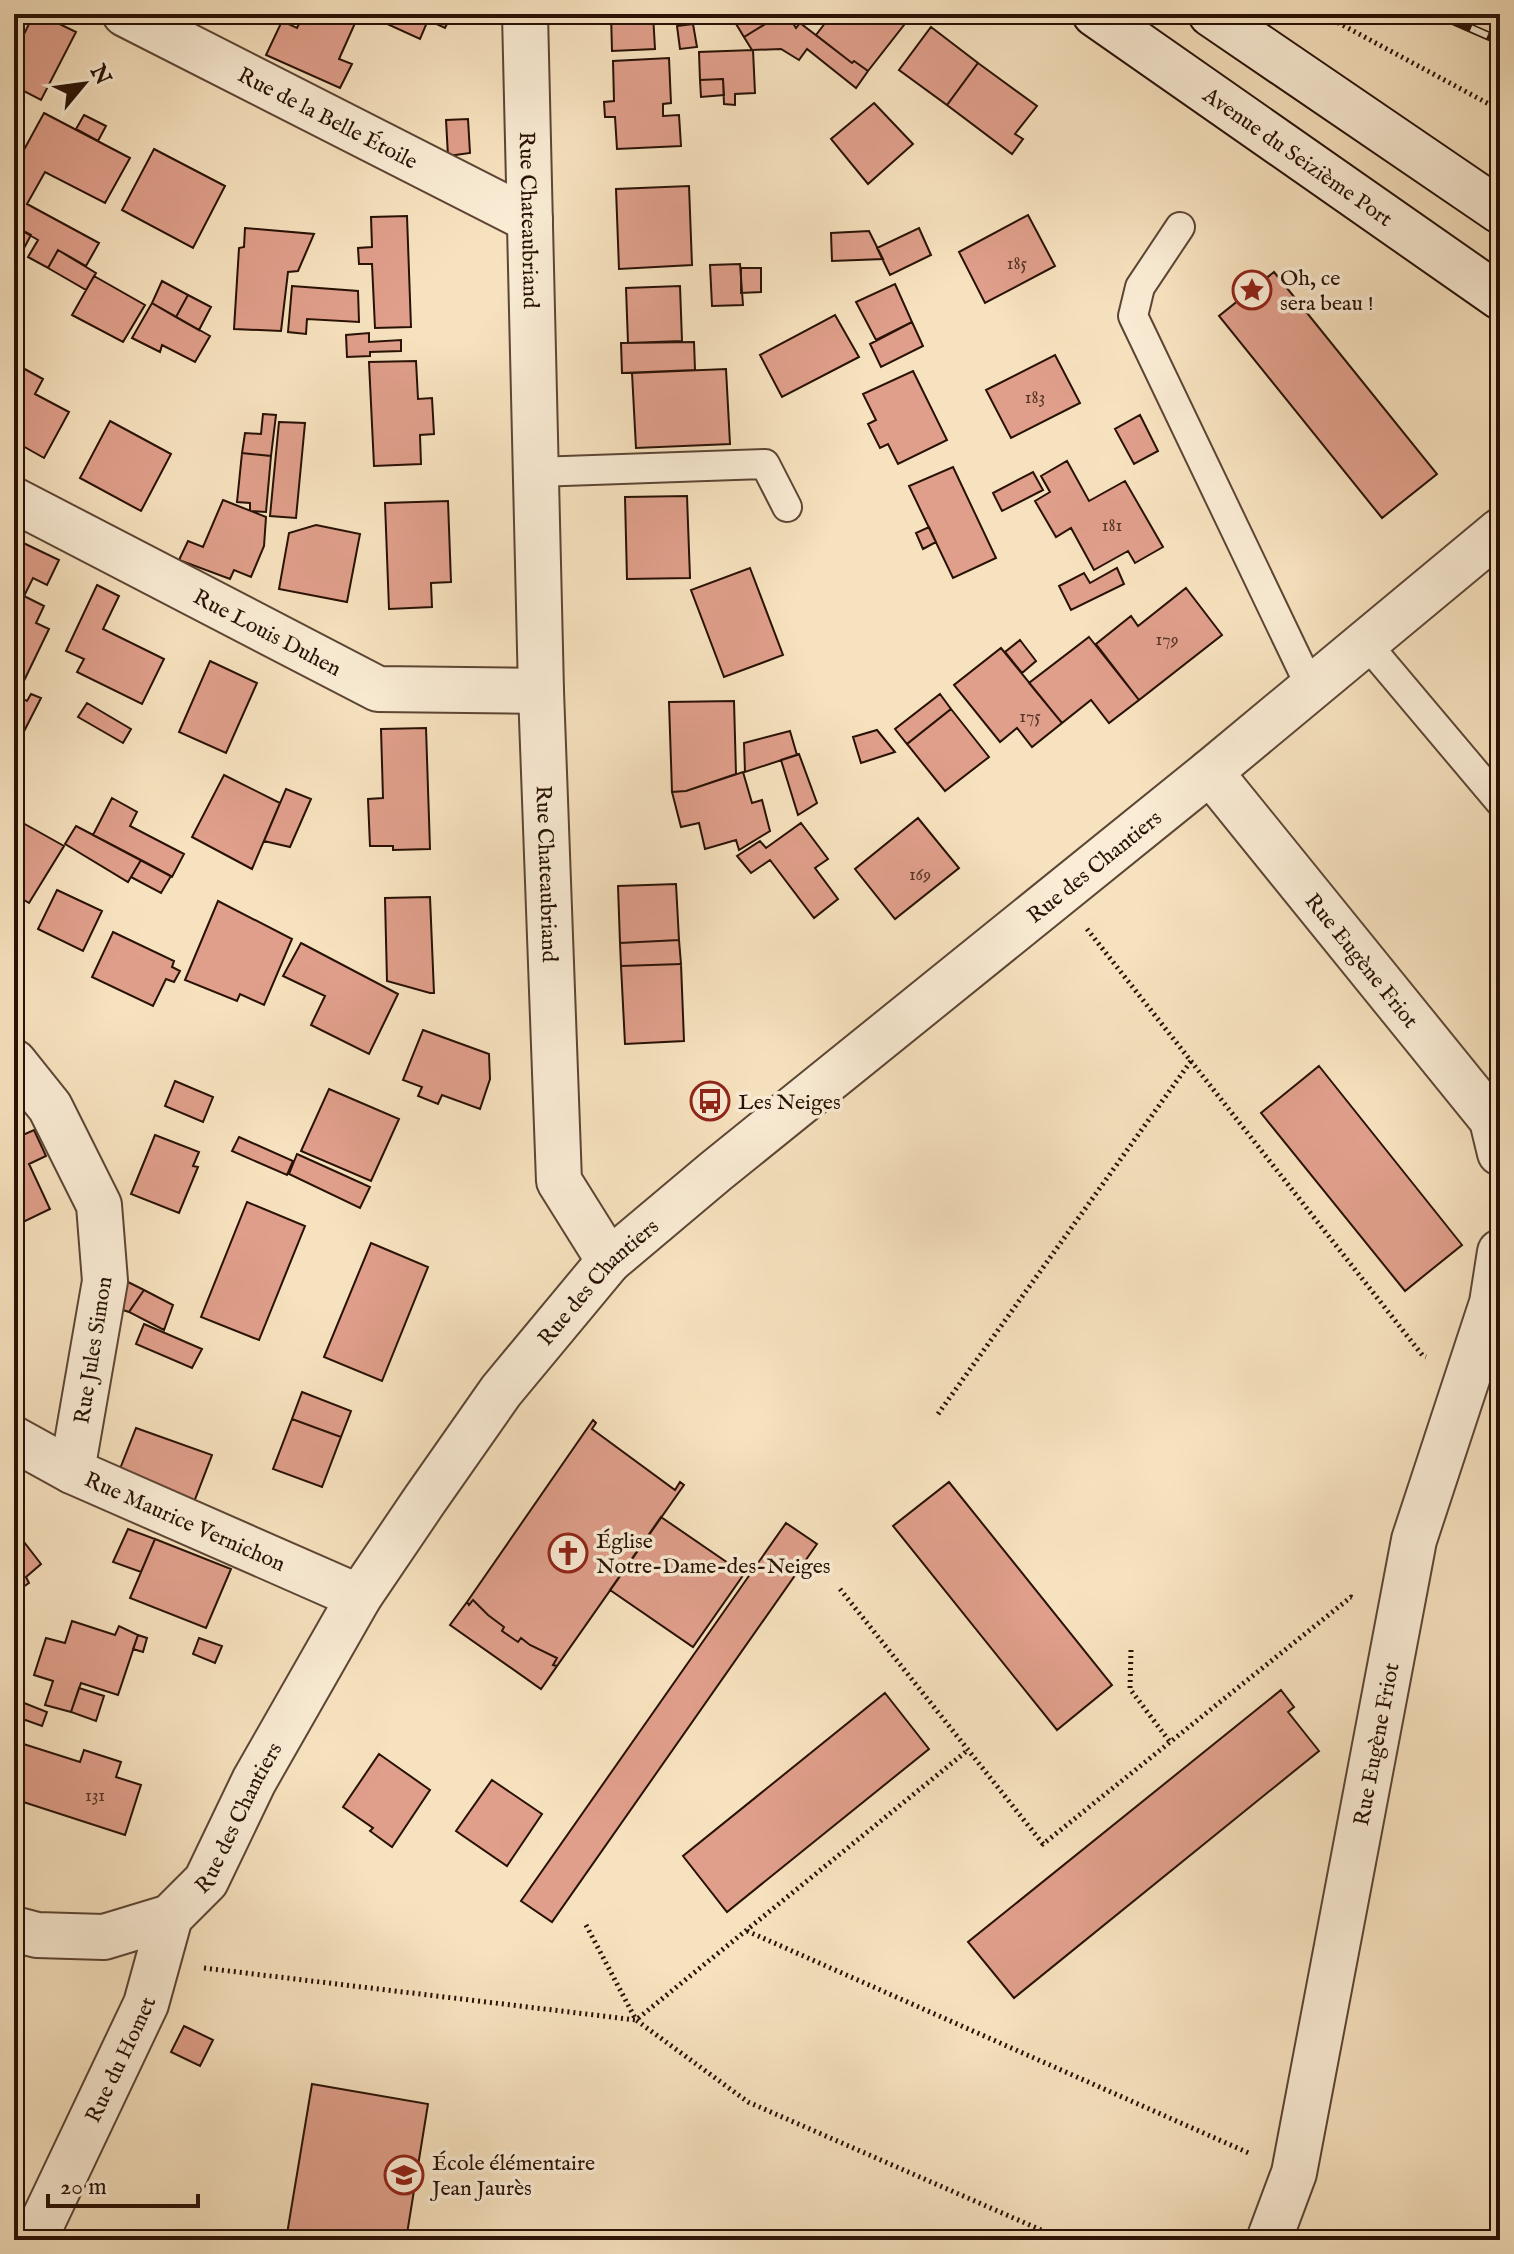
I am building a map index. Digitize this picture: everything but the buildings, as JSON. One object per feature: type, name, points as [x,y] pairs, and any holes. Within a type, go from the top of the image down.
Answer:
[{"type":"street","name":"Rue de la Belle Étoile","points":[[125,14],[530,220]]},
{"type":"street","name":"Rue Chateaubriand","points":[[525,14],[541,691],[559,1181],[609,1261]]},
{"type":"street","name":"Avenue du Seizième Port","points":[[1095,14],[1500,297]]},
{"type":"street","points":[[1211,14],[1500,211]]},
{"type":"street","name":"Rue Louis Duhen","points":[[14,500],[378,689],[541,691]]},
{"type":"street","name":"Rue des Chantiers","points":[[14,1929],[37,1935],[104,1937],[170,1917],[206,1881],[254,1781],[359,1597],[501,1391],[609,1261],[1210,772],[1500,531]]},
{"type":"street","name":"Rue Eugène Friot","points":[[1210,772],[1497,1129]]},
{"type":"street","name":"Rue Jules Simon","points":[[14,1062],[50,1107],[99,1205],[105,1281],[72,1471]]},
{"type":"street","name":"Rue Eugène Friot","points":[[1269,2240],[1294,2173],[1414,1540],[1492,1303],[1500,1252]]},
{"type":"street","name":"Rue Maurice Vernichon","points":[[14,1439],[72,1471],[359,1597]]},
{"type":"street","name":"Rue du Homet","points":[[34,2240],[146,2004],[170,1917]]},
{"type":"lane","points":[[1180,227],[1140,287],[1133,316],[1311,688]]},
{"type":"lane","points":[[536,472],[765,464],[787,507]]},
{"type":"lane","points":[[1366,643],[1500,802]]},
{"type":"path","points":[[1322,14],[1500,110]]},
{"type":"path","points":[[1059,894],[1423,1356],[1470,1370]]},
{"type":"path","points":[[938,1414],[1191,1061]]},
{"type":"path","points":[[840,1589],[1043,1844],[1351,1597],[1400,1612]]},
{"type":"path","points":[[1131,1650],[1130,1689],[1170,1742]]},
{"type":"path","points":[[157,1962],[636,2020],[968,1750]]},
{"type":"path","points":[[586,1925],[636,2020],[748,2102],[1064,2240]]},
{"type":"path","points":[[747,1931],[1294,2173]]},
{"type":"railway","points":[[1438,14],[1500,41]]},
{"type":"place","name":"Oh, ce sera beau !","points":[[1252,290]]},
{"type":"place","name":"Les Neiges","points":[[710,1101]]},
{"type":"place","name":"Église Notre-Dame-des-Neiges","points":[[568,1553]]},
{"type":"place","name":"École élémentaire Jean Jaurès","points":[[404,2175]]}]
